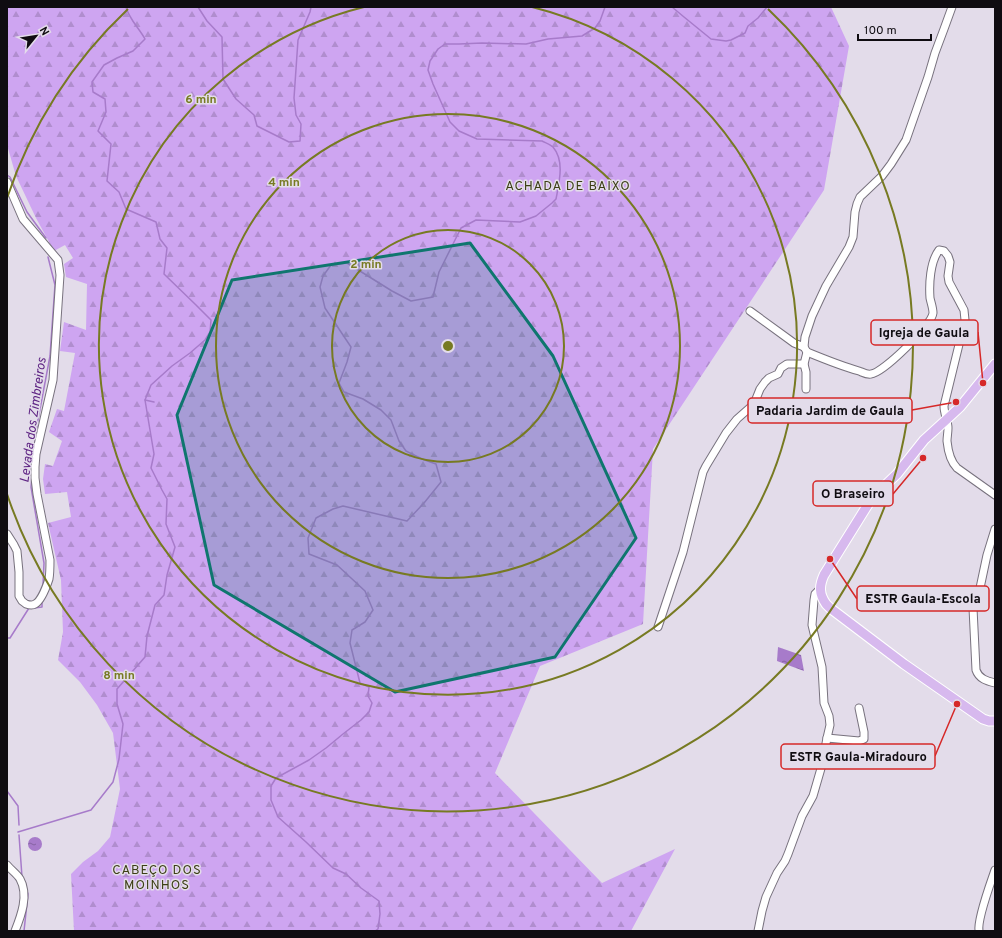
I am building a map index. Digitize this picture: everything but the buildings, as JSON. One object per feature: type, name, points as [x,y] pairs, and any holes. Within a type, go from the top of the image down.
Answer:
[{"type":"main road","points":[[995,364],[960,407],[924,440],[897,474],[872,498],[824,575],[820,589],[822,599],[826,604],[857,629],[983,719],[989,721],[995,720]]},
{"type":"street","points":[[806,389],[806,372],[804,364],[805,337],[812,316],[826,286],[849,247],[853,237],[855,212],[860,197],[882,176],[906,140],[952,7]]},
{"type":"street","points":[[7,182],[23,219],[58,260],[60,275],[53,380],[34,467],[37,494],[50,560],[50,570],[49,579],[42,596],[33,605],[26,604],[20,598],[17,551],[7,534]]},
{"type":"street","points":[[750,311],[805,350],[853,369],[870,374],[875,373],[904,350],[932,317],[933,311],[930,299],[929,284],[933,260],[939,250],[944,251],[950,262],[948,276],[949,282],[964,310],[965,320],[944,406],[948,431],[948,450],[952,464],[995,495]]},
{"type":"street","points":[[658,627],[683,552],[703,472],[706,466],[726,433],[737,419],[754,404],[760,389],[765,382],[769,378],[778,374],[781,368],[787,364],[804,364]]},
{"type":"street","points":[[995,529],[972,613],[977,674],[983,680],[995,683]]},
{"type":"street","points":[[758,931],[766,897],[777,873],[785,861],[802,816],[813,796],[822,765],[830,725],[829,716],[824,703],[822,667],[812,625],[814,600],[820,589]]},
{"type":"street","points":[[827,738],[859,741],[864,738],[859,708]]},
{"type":"street","points":[[995,720],[995,728]]},
{"type":"street","points":[[7,865],[17,875],[21,881],[23,889],[23,906],[15,931]]},
{"type":"street","points":[[979,931],[979,923],[995,870]]},
{"type":"highlighted area","points":[[470,243],[553,356],[636,538],[555,657],[395,692],[214,585],[177,415],[232,280]]},
{"type":"green space","points":[[7,7],[831,7],[849,46],[824,190],[653,449],[643,624],[540,666],[495,773],[602,883],[675,849],[631,931],[74,931],[71,874],[83,862],[98,851],[110,837],[120,789],[113,733],[97,705],[80,682],[58,660],[63,632],[61,580],[48,523],[71,517],[67,492],[45,494],[43,479],[45,464],[53,466],[62,441],[49,432],[57,409],[64,411],[75,353],[60,351],[64,322],[86,330],[87,284],[66,277],[64,264],[73,258],[65,245],[54,251],[16,176],[7,145]]},
{"type":"water","points":[[778,647],[801,655],[804,671],[777,661]]},
{"type":"water","points":[[35,837],[40,839],[42,844],[40,849],[35,851],[30,849],[28,844],[30,839]]},
{"type":"waterway","points":[[18,832],[91,810],[113,782],[119,759],[123,724],[117,704],[117,689],[145,657],[147,636],[155,605],[164,595],[167,575],[175,547],[166,524],[167,499],[151,468],[154,454],[145,400],[151,385],[205,340],[210,332],[211,320],[164,274],[167,248],[160,239],[156,222],[126,209],[119,192],[107,181],[111,144],[98,131],[106,112],[105,99],[93,92],[92,82],[104,65],[133,51],[145,39],[126,7]]},
{"type":"waterway","points":[[198,7],[207,21],[222,37],[223,79],[236,99],[254,115],[257,126],[289,142],[300,141],[301,124],[296,115],[294,98],[298,40],[311,7]]},
{"type":"waterway","points":[[375,931],[378,929],[380,914],[379,901],[361,888],[346,874],[333,868],[278,817],[271,800],[271,786],[276,778],[309,760],[361,720],[369,712],[372,703],[368,696],[369,687],[360,683],[350,643],[352,630],[365,622],[373,610],[365,591],[337,565],[309,554],[308,538],[316,518],[333,509],[343,506],[407,521],[441,482],[436,464],[406,451],[399,441],[391,420],[381,410],[363,399],[344,392],[339,383],[351,347],[325,308],[320,287],[323,276],[331,265],[347,263],[411,301],[433,297],[439,272],[461,228],[476,220],[520,222],[536,216],[552,203],[556,199],[560,172],[559,159],[553,147],[542,141],[477,139],[459,131],[450,122],[433,84],[428,70],[430,61],[438,49],[445,44],[526,44],[548,39],[582,36],[595,28],[600,21],[605,7]]},
{"type":"waterway","points":[[672,7],[711,39],[726,41],[745,33],[748,26],[758,18],[767,7]]},
{"type":"waterway","name":"Levada dos Zimbreiros","points":[[7,175],[10,177],[27,212],[46,238]]},
{"type":"waterway","name":"Levada dos Zimbreiros","points":[[35,442],[50,356],[55,285],[48,257]]},
{"type":"waterway","points":[[145,400],[154,402]]},
{"type":"waterway","name":"Levada dos Zimbreiros","points":[[32,476],[31,487],[44,563],[43,585]]},
{"type":"waterway","name":"Levada dos Zimbreiros","points":[[34,608],[42,607],[42,601]]},
{"type":"waterway","name":"Levada dos Zimbreiros","points":[[7,638],[10,638],[30,608]]},
{"type":"waterway","name":"Levada dos Zimbreiros","points":[[7,791],[18,806],[19,825]]},
{"type":"waterway","points":[[19,835],[22,877]]},
{"type":"waterway","points":[[24,931],[28,894],[27,891]]},
{"type":"place","name":"Igreja de Gaula","points":[[983,383]]},
{"type":"place","name":"Padaria Jardim de Gaula","points":[[956,402]]},
{"type":"place","name":"O Braseiro","points":[[923,458]]},
{"type":"place","name":"ESTR Gaula-Escola","points":[[830,559]]},
{"type":"place","name":"ESTR Gaula-Miradouro","points":[[957,704]]},
{"type":"district","name":"ACHADA DE BAIXO","points":[[568,185]]},
{"type":"district","name":"CABEÇO DOS MOINHOS","points":[[157,876]]}]
